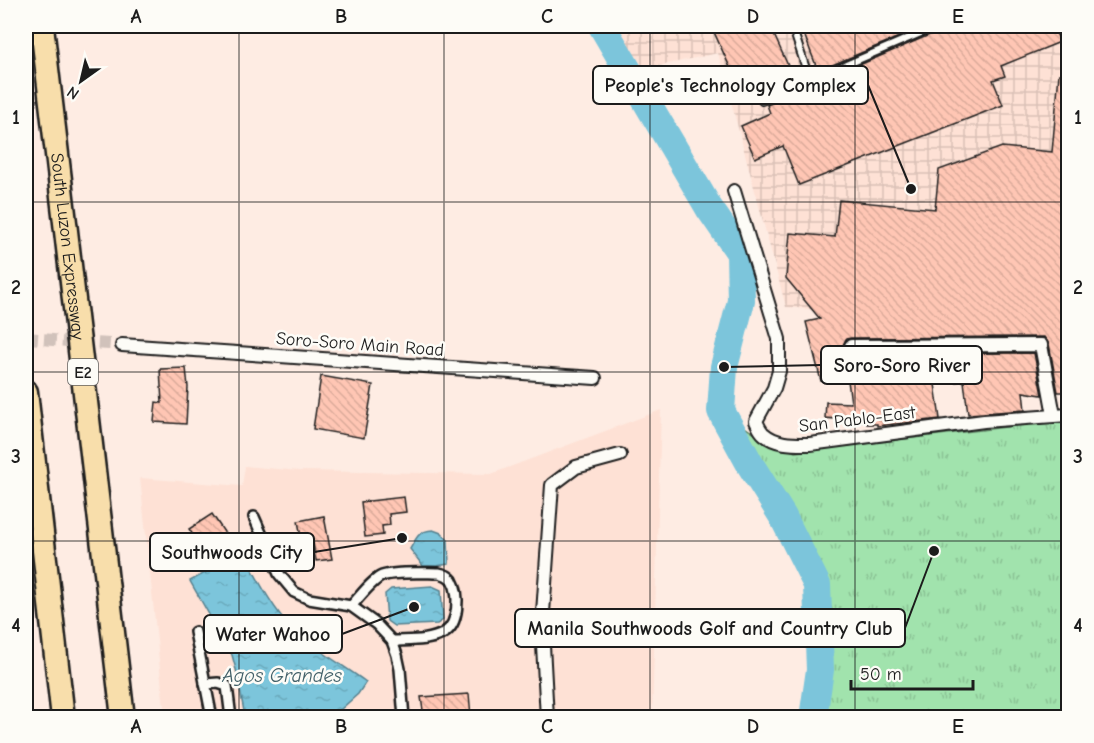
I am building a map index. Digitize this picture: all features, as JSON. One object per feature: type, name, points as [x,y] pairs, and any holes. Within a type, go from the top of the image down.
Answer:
[{"type":"highway","name":"South Luzon Expressway","points":[[42,26],[123,717]]},
{"type":"highway","points":[[26,392],[63,717]]},
{"type":"street","name":"San Pablo-East","points":[[734,191],[779,339],[780,371],[774,388],[756,421],[762,433],[790,445],[810,444],[984,421],[1068,415]]},
{"type":"street","name":"Soro-Soro Main Road","points":[[122,345],[595,378]]},
{"type":"street","points":[[851,346],[1041,345],[1054,415]]},
{"type":"street","points":[[547,717],[542,627],[552,485],[576,467],[620,455]]},
{"type":"street","points":[[254,517],[279,574],[294,592],[309,599],[351,606],[376,624],[392,641],[400,669],[405,717]]},
{"type":"street","points":[[351,606],[382,576],[440,573],[451,579],[456,604],[456,617],[451,627],[438,635],[420,640],[392,641]]},
{"type":"street","points":[[195,632],[212,717]]},
{"type":"street","points":[[205,684],[218,683],[227,686],[231,717]]},
{"type":"lane","points":[[792,26],[810,81]]},
{"type":"lane","points":[[762,101],[937,26]]},
{"type":"shaded area","points":[[614,26],[1068,26],[1068,333],[786,307],[718,53],[636,71]]},
{"type":"shaded area","points":[[661,410],[652,717],[165,717],[140,478],[242,486],[245,466],[300,471],[491,474]]},
{"type":"green space","points":[[721,411],[761,438],[795,452],[1056,421],[1068,422],[1068,717],[813,717],[820,670],[817,585],[783,517],[751,466]]},
{"type":"water","points":[[433,530],[441,533],[448,540],[449,564],[423,566],[410,549],[421,533]]},
{"type":"water","name":"Agos Grandes","points":[[237,541],[283,619],[308,642],[366,682],[358,694],[332,717],[245,717],[232,655],[190,581],[218,566],[213,557]]},
{"type":"water","points":[[432,586],[441,590],[443,620],[437,624],[394,626],[387,621],[385,594],[391,589]]},
{"type":"building","points":[[727,26],[770,26],[795,81],[763,95],[760,89],[743,96],[714,32]]},
{"type":"building","points":[[801,26],[925,26],[818,71]]},
{"type":"building","points":[[942,26],[1053,26],[1060,42],[1001,66],[1005,76],[993,80],[1003,105],[799,185],[783,146],[755,158],[741,126],[770,113],[767,105],[799,91],[802,95],[824,86],[822,81],[939,31]]},
{"type":"building","points":[[1059,74],[1068,74],[1068,392],[1058,392],[1049,344],[1044,337],[851,338],[846,339],[843,345],[844,351],[851,354],[1034,353],[1042,395],[1023,392],[1025,410],[968,414],[964,381],[935,384],[940,419],[877,426],[877,424],[867,424],[867,422],[825,418],[826,402],[851,403],[847,373],[821,381],[806,322],[820,319],[786,278],[790,233],[835,237],[839,200],[935,209],[939,170],[1002,147],[1052,152]]},
{"type":"building","points":[[186,368],[188,387],[186,424],[154,422],[156,402],[162,403],[160,369]]},
{"type":"building","points":[[321,376],[373,385],[364,438],[313,429]]},
{"type":"building","points":[[404,497],[406,512],[389,514],[390,525],[382,526],[383,535],[365,537],[361,502]]},
{"type":"building","points":[[212,514],[228,538],[205,553],[189,529]]},
{"type":"building","points":[[324,516],[332,559],[316,561],[312,536],[301,537],[298,521]]},
{"type":"building","points":[[469,694],[471,717],[424,717],[421,697]]},
{"type":"waterway","points":[[602,26],[709,208],[740,253],[741,301],[724,367],[721,411],[751,466],[783,517],[817,585],[820,670],[813,718]]},
{"type":"tunnel","points":[[26,338],[122,345]]},
{"type":"place","name":"People's Technology Complex","points":[[911,189]]},
{"type":"place","name":"Soro-Soro River","points":[[724,367]]},
{"type":"place","name":"Southwoods City","points":[[402,538]]},
{"type":"place","name":"Manila Southwoods Golf and Country Club","points":[[934,551]]},
{"type":"place","name":"Water Wahoo","points":[[414,607]]}]
